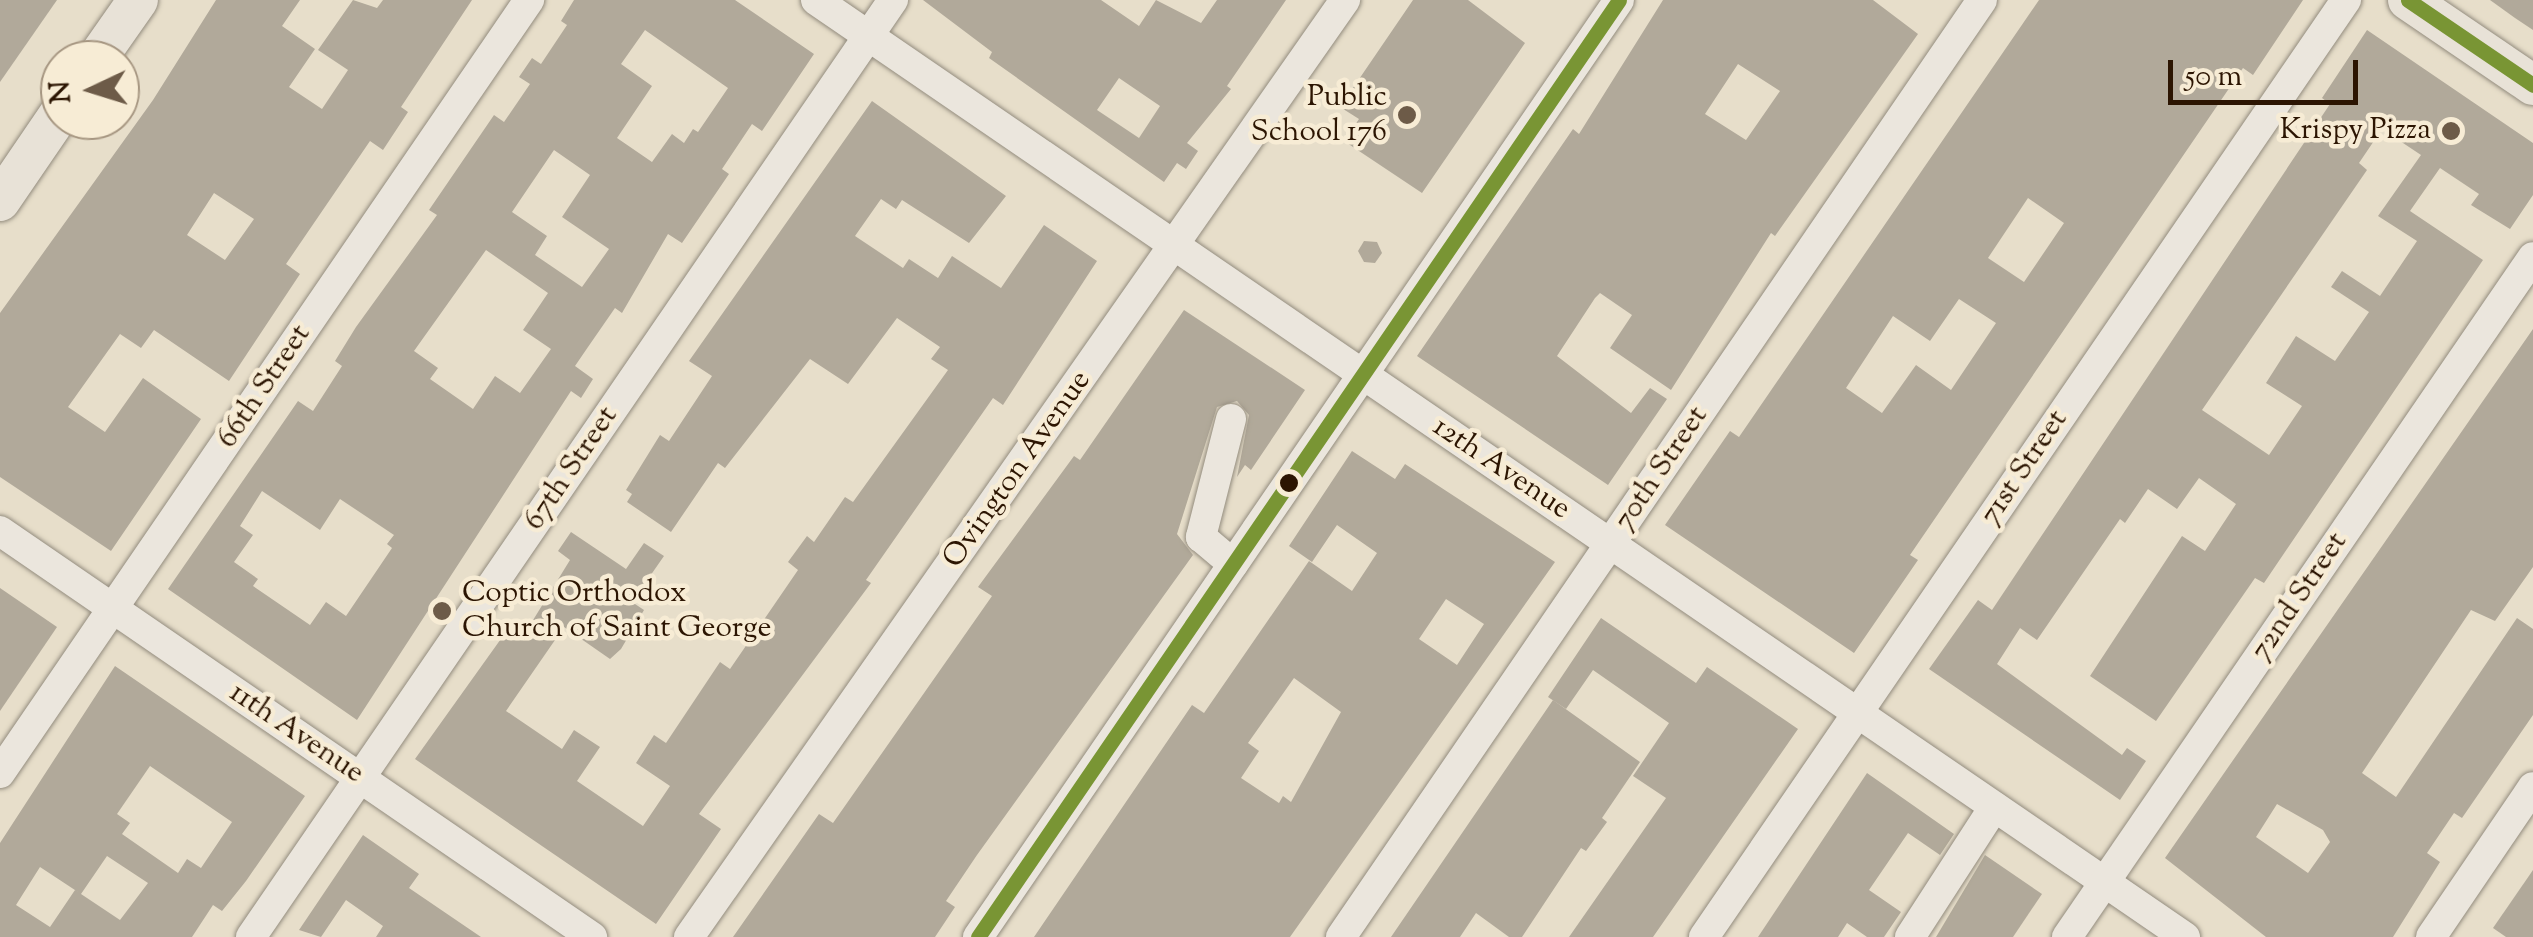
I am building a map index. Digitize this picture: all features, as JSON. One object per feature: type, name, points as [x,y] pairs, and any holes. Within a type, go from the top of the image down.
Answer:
[{"type":"main road","points":[[110,40],[138,0]]},
{"type":"main road","points":[[2408,0],[2533,85]]},
{"type":"main road","points":[[0,201],[42,140]]},
{"type":"street","name":"66th Street","points":[[0,773],[529,0]]},
{"type":"street","name":"12th Avenue","points":[[816,0],[2185,937]]},
{"type":"street","name":"67th Street","points":[[252,937],[893,0]]},
{"type":"street","name":"Ovington Avenue","points":[[689,937],[1345,0]]},
{"type":"street","points":[[978,937],[1619,0]]},
{"type":"street","name":"70th Street","points":[[1341,937],[1982,0]]},
{"type":"street","name":"71st Street","points":[[1704,937],[2346,0]]},
{"type":"street","name":"72nd Street","points":[[2067,937],[2533,257]]},
{"type":"street","points":[[1232,419],[1200,537],[1233,564]]},
{"type":"street","name":"11th Avenue","points":[[0,532],[592,937]]},
{"type":"street","points":[[2438,934],[2533,788]]},
{"type":"street","points":[[1910,937],[1994,807]]},
{"type":"building","points":[[0,0],[57,0],[0,82]]},
{"type":"building","points":[[216,0],[300,0],[282,26],[315,49],[289,87],[322,109],[348,70],[318,50],[353,0],[377,8],[383,0],[472,0],[401,107],[408,112],[383,150],[370,141],[286,264],[300,274],[229,381],[154,330],[141,348],[120,334],[68,407],[105,432],[143,378],[201,419],[111,551],[0,477],[0,313],[124,140],[140,140],[140,118]],"holes":[[[214,193],[254,219],[225,260],[187,235]]]},
{"type":"building","points":[[574,0],[735,0],[814,54],[762,131],[752,124],[722,169],[729,174],[682,243],[668,234],[622,313],[615,308],[588,347],[575,366],[593,379],[581,398],[571,391],[357,720],[168,589],[298,401],[313,411],[342,366],[335,361],[356,327],[437,215],[429,210],[494,115],[504,122],[530,84],[519,77],[532,58],[541,64],[567,25],[561,21]],"holes":[[[645,30],[728,88],[698,132],[693,129],[684,143],[672,134],[652,162],[617,138],[652,86],[621,64]],[[554,150],[590,175],[562,217],[609,249],[582,287],[535,255],[547,236],[512,212]],[[486,250],[548,293],[523,330],[551,349],[520,393],[495,376],[473,409],[430,379],[438,368],[414,351]],[[262,491],[320,530],[340,499],[394,535],[387,544],[392,548],[346,616],[326,602],[310,625],[253,586],[258,579],[234,562],[253,535],[240,526]]]},
{"type":"building","points":[[923,0],[1101,0],[1139,26],[1156,0],[1201,23],[1217,0],[1286,0],[1227,86],[1231,89],[1187,143],[1198,151],[1186,169],[1177,163],[1164,182],[989,58],[992,52]],"holes":[[[1119,78],[1160,106],[1139,138],[1097,110]]]},
{"type":"building","points":[[1413,0],[1468,0],[1525,43],[1422,193],[1344,141],[1359,119],[1340,107]]},
{"type":"building","points":[[1663,0],[1873,0],[1918,34],[1775,236],[1771,233],[1671,390],[1610,348],[1632,315],[1600,293],[1595,298],[1557,356],[1631,413],[1650,388],[1667,399],[1608,485],[1417,356],[1573,129],[1579,134]],"holes":[[[1738,64],[1780,91],[1746,140],[1705,114]]]},
{"type":"building","points":[[2039,0],[2303,0],[2253,75],[2243,68],[1910,555],[1918,560],[1854,653],[1665,525],[1730,431],[1739,437]],"holes":[[[2028,198],[2064,223],[2024,282],[1988,258]],[[1959,299],[1996,323],[1951,390],[1916,365],[1882,413],[1846,388],[1893,316],[1930,341]]]},
{"type":"building","points":[[2490,0],[2533,0],[2533,30],[2515,18]]},
{"type":"building","points":[[2367,30],[2533,143],[2533,195],[2510,229],[2471,205],[2479,194],[2440,168],[2410,211],[2483,260],[2264,583],[2255,578],[2156,721],[2090,676],[2182,536],[2205,551],[2236,504],[2199,478],[2177,509],[2148,489],[2125,523],[2120,519],[2037,640],[2020,628],[1997,664],[2122,755],[2127,748],[2146,761],[2120,800],[1929,669],[1978,600],[1992,610],[2330,104],[2322,98]],"holes":[[[2382,129],[2421,155],[2378,216],[2417,241],[2380,296],[2342,271],[2331,287],[2369,312],[2335,361],[2296,336],[2266,383],[2302,406],[2269,455],[2202,410],[2367,170],[2359,163]]]},
{"type":"building","points":[[872,101],[1006,196],[969,243],[902,200],[896,209],[881,199],[855,236],[903,268],[909,259],[938,278],[952,256],[1001,288],[1044,225],[1097,261],[1003,405],[993,398],[866,580],[871,583],[699,814],[721,829],[656,924],[415,759],[508,629],[522,638],[570,560],[558,551],[571,532],[626,569],[644,543],[664,556],[632,602],[644,610],[621,649],[610,659],[564,627],[506,711],[562,749],[574,730],[600,747],[577,781],[643,826],[670,786],[636,763],[654,735],[666,743],[720,662],[730,669],[798,570],[788,562],[807,536],[814,542],[845,497],[853,502],[948,370],[931,359],[940,347],[897,318],[848,384],[810,359],[725,468],[718,463],[671,532],[627,502],[632,494],[626,490],[660,435],[669,441],[712,376],[689,361]]},
{"type":"building","points":[[1364,241],[1377,242],[1382,253],[1375,263],[1364,262],[1358,251]]},
{"type":"building","points":[[1184,310],[1305,390],[1251,470],[1245,465],[1237,477],[1249,415],[1237,401],[1217,407],[1177,534],[1193,555],[977,855],[946,901],[955,907],[935,937],[733,937],[819,814],[833,823],[992,596],[978,587],[1074,456],[1080,460]]},
{"type":"building","points":[[2533,329],[2533,567],[2495,621],[2471,610],[2362,773],[2396,797],[2517,618],[2533,629],[2533,715],[2462,818],[2454,813],[2427,853],[2440,862],[2393,937],[2266,937],[2165,858]],"holes":[[[2277,804],[2323,830],[2330,842],[2308,873],[2256,837]]]},
{"type":"building","points":[[1352,451],[1395,479],[1405,464],[1555,562],[1290,937],[1034,937],[1192,705],[1204,713],[1309,561],[1352,591],[1377,553],[1337,525],[1312,562],[1289,546]],"holes":[[[1446,599],[1484,624],[1457,665],[1419,639]],[[1294,678],[1341,712],[1291,802],[1283,796],[1279,803],[1241,778],[1259,751],[1248,743]]]},
{"type":"building","points":[[0,588],[57,627],[0,711]]},
{"type":"building","points":[[1601,618],[1696,683],[1707,667],[1798,729],[1653,937],[1569,937],[1666,798],[1633,776],[1669,723],[1593,670],[1566,709],[1548,697]]},
{"type":"building","points":[[115,666],[305,796],[222,911],[213,905],[192,937],[0,937],[0,843]],"holes":[[[150,766],[232,822],[201,868],[187,859],[178,873],[122,834],[130,823],[117,814]],[[107,856],[148,883],[120,920],[81,894]],[[40,867],[75,890],[50,927],[16,905]]]},
{"type":"building","points":[[1553,700],[1640,762],[1602,818],[1607,822],[1586,851],[1581,848],[1522,937],[1509,937],[1476,913],[1460,937],[1391,937]]},
{"type":"building","points":[[1867,773],[1954,834],[1940,855],[1908,833],[1869,890],[1901,912],[1884,937],[1867,937],[1847,923],[1838,937],[1758,937]]},
{"type":"building","points":[[363,835],[419,874],[409,888],[481,937],[376,937],[383,926],[346,900],[321,937],[299,930]]},
{"type":"building","points":[[1985,855],[2042,894],[2013,937],[1936,937]]},
{"type":"building","points":[[2533,870],[2533,937],[2506,937],[2493,928]]},
{"type":"transit line","points":[[978,937],[1619,0]]},
{"type":"transit line","points":[[2408,0],[2533,85]]},
{"type":"place","name":"Public School 176","points":[[1407,115]]},
{"type":"place","name":"Krispy Pizza","points":[[2451,131]]},
{"type":"place","name":"Coptic Orthodox Church of Saint George","points":[[442,611]]}]
